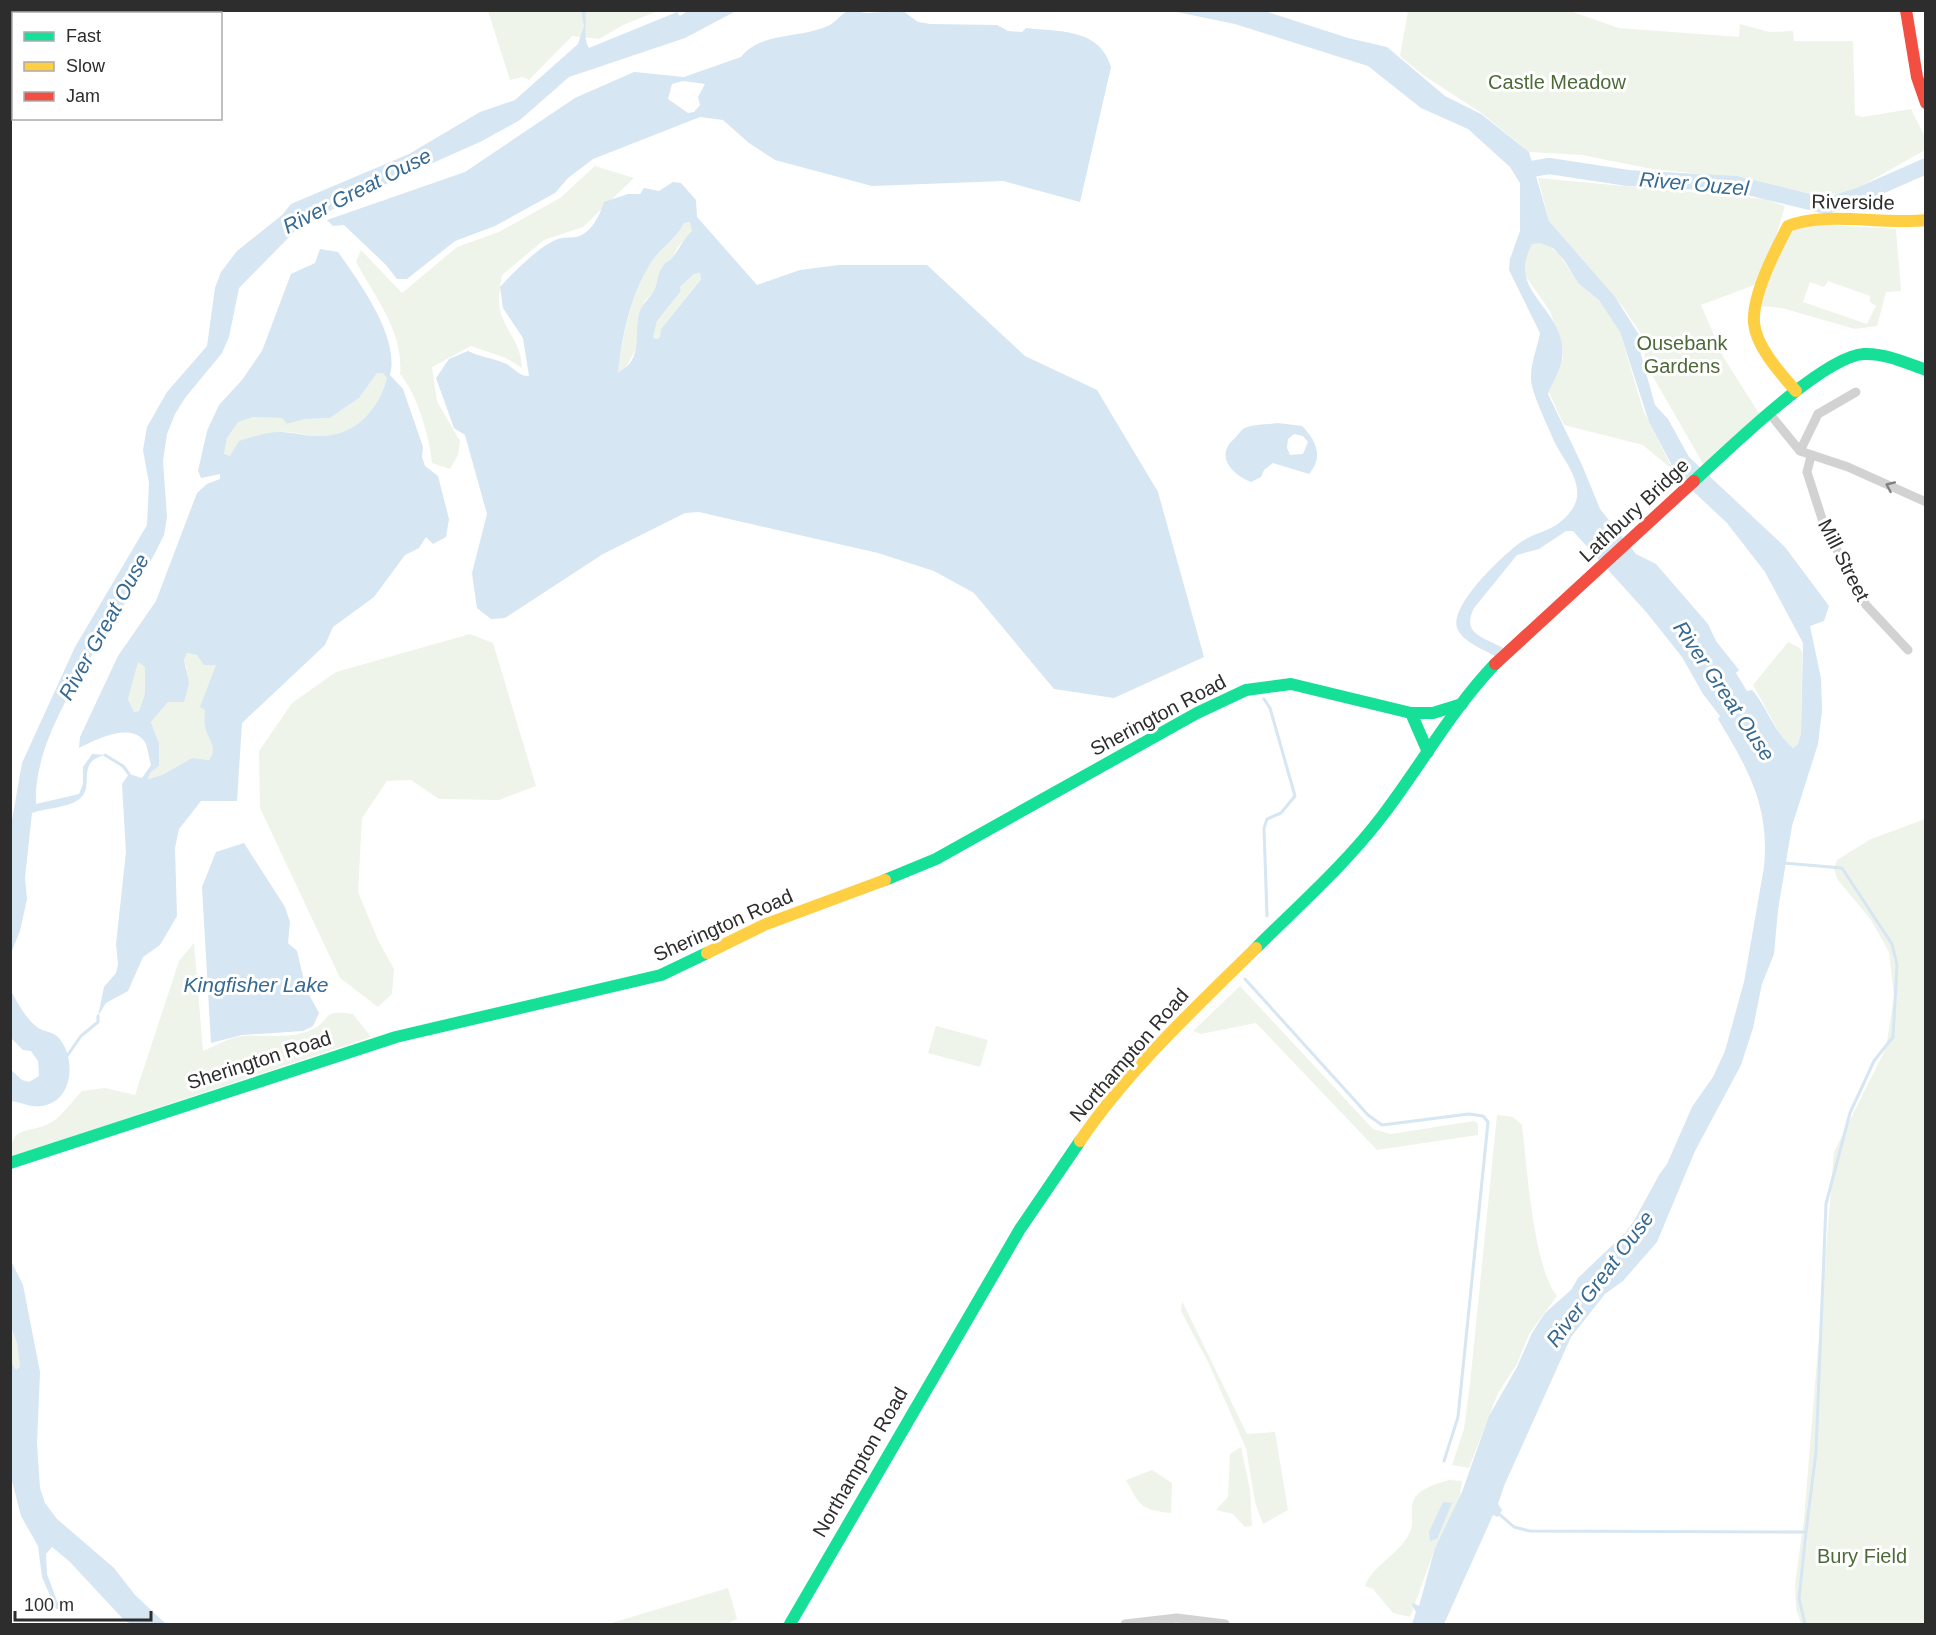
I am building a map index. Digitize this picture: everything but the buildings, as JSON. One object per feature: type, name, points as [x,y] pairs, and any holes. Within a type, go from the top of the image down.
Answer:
[{"type":"street","points":[[1906,10],[1917,77],[1926,103]]},
{"type":"street","name":"Riverside","points":[[1796,391],[1782,376],[1754,327],[1754,313],[1770,264],[1788,226],[1803,219],[1821,218],[1900,223],[1926,220]]},
{"type":"street","name":"Lathbury Bridge","points":[[1587,580],[1769,413],[1816,374],[1861,354],[1883,355],[1926,370]]},
{"type":"street","points":[[1800,451],[1818,414],[1856,392]]},
{"type":"street","points":[[1769,413],[1800,451],[1811,456],[1824,457],[1926,502]]},
{"type":"street","name":"Mill Street","points":[[1811,456],[1807,472],[1824,525],[1866,606],[1908,650]]},
{"type":"street","name":"Northampton Road","points":[[790,1624],[1020,1229],[1085,1134],[1127,1081],[1176,1026],[1351,855],[1474,686],[1505,654],[1587,580]]},
{"type":"street","name":"Sherington Road","points":[[10,1163],[396,1037],[661,975],[764,925],[865,890],[936,859],[1197,713],[1246,690],[1291,684],[1411,714],[1433,713],[1462,704]]},
{"type":"street","points":[[1411,714],[1428,752]]},
{"type":"street","points":[[1125,1624],[1177,1618],[1225,1624]]},
{"type":"green space","points":[[488,11],[658,11],[623,25],[599,39],[572,36],[529,80],[523,77],[510,80]]},
{"type":"green space","name":"Castle Meadow","points":[[1408,11],[1570,11],[1619,28],[1739,37],[1740,24],[1769,32],[1793,31],[1794,41],[1853,41],[1855,115],[1863,117],[1911,109],[1925,137],[1925,150],[1851,192],[1819,196],[1741,178],[1652,169],[1582,155],[1529,152],[1480,112],[1423,75],[1400,56]]},
{"type":"green space","points":[[595,166],[634,178],[583,227],[544,240],[502,275],[499,295],[500,310],[517,345],[522,368],[506,358],[471,346],[432,367],[437,401],[460,441],[458,455],[450,469],[432,463],[422,416],[412,393],[400,374],[400,359],[393,329],[356,262],[361,250],[402,293],[457,247],[499,232],[560,198]]},
{"type":"green space","name":"Ousebank Gardens","points":[[1538,178],[1765,199],[1785,206],[1764,277],[1757,284],[1701,305],[1724,358],[1760,415],[1705,467],[1645,363],[1644,338],[1622,306],[1549,221]]},
{"type":"green space","points":[[691,222],[692,231],[677,248],[674,256],[662,267],[654,291],[644,302],[635,351],[625,369],[617,372],[628,317],[642,278],[657,254],[684,223]]},
{"type":"green space","points":[[1810,224],[1896,229],[1901,291],[1886,292],[1877,326],[1855,329],[1782,308],[1759,306],[1781,249],[1793,230],[1800,226]],"holes":[[[1828,281],[1870,296],[1870,302],[1876,306],[1867,324],[1803,302],[1810,282],[1824,287]]]},
{"type":"green space","points":[[1534,240],[1541,241],[1559,254],[1578,283],[1604,303],[1620,332],[1643,410],[1673,470],[1643,445],[1564,425],[1546,386],[1563,359],[1563,350],[1550,311],[1524,274],[1525,252]]},
{"type":"green space","points":[[700,273],[701,278],[661,329],[658,339],[653,338],[657,321],[681,291],[680,287],[694,274]]},
{"type":"green space","points":[[383,372],[387,378],[377,401],[363,420],[353,427],[331,435],[276,433],[230,456],[224,454],[227,438],[237,422],[253,417],[282,418],[288,424],[305,419],[330,418],[359,398],[377,373]]},
{"type":"green space","points":[[470,634],[493,643],[536,786],[499,800],[439,799],[411,780],[387,781],[362,818],[358,892],[378,940],[394,969],[392,994],[378,1007],[340,978],[260,808],[259,751],[292,703],[336,672]]},
{"type":"green space","points":[[1788,642],[1800,648],[1802,653],[1801,733],[1798,744],[1793,748],[1783,740],[1753,685]]},
{"type":"green space","points":[[187,653],[197,655],[216,665],[205,710],[205,726],[213,743],[213,754],[209,760],[192,758],[162,775],[147,779],[150,773],[159,766],[159,742],[151,722],[168,702],[187,669],[184,660]]},
{"type":"green space","points":[[137,661],[145,667],[145,693],[139,711],[134,712],[128,699]]},
{"type":"green space","name":"Bury Field","points":[[1925,819],[1925,1624],[1801,1624],[1796,1609],[1795,1584],[1804,1519],[1834,1152],[1886,1048],[1894,996],[1889,952],[1871,920],[1838,880],[1834,869],[1837,860],[1871,839]]},
{"type":"green space","points":[[194,943],[203,1051],[238,1037],[287,1036],[305,1032],[335,1013],[353,1014],[371,1037],[11,1157],[14,1139],[18,1134],[52,1122],[82,1091],[105,1088],[135,1095],[179,961]]},
{"type":"green space","points":[[1240,986],[1373,1129],[1391,1134],[1474,1121],[1478,1124],[1478,1135],[1377,1150],[1256,1023],[1201,1034],[1193,1031]]},
{"type":"green space","points":[[936,1026],[988,1040],[980,1067],[928,1053]]},
{"type":"green space","points":[[1497,1115],[1513,1117],[1522,1125],[1537,1240],[1549,1282],[1557,1296],[1529,1334],[1517,1364],[1498,1393],[1469,1468],[1452,1465],[1464,1429],[1470,1384]]},
{"type":"green space","points":[[1182,1301],[1247,1434],[1275,1432],[1288,1510],[1263,1524],[1255,1502],[1246,1448],[1209,1364],[1181,1311]]},
{"type":"green space","points":[[10,1328],[17,1343],[20,1367],[17,1371],[11,1361]]},
{"type":"green space","points":[[1241,1447],[1250,1490],[1252,1526],[1245,1527],[1233,1514],[1216,1510],[1228,1497],[1230,1454]]},
{"type":"green space","points":[[1152,1470],[1172,1483],[1171,1513],[1153,1510],[1142,1505],[1126,1480]]},
{"type":"green space","points":[[1449,1480],[1462,1481],[1459,1500],[1436,1546],[1410,1617],[1393,1613],[1373,1589],[1365,1586],[1373,1572],[1406,1540],[1412,1527],[1412,1507],[1415,1497],[1426,1488]]},
{"type":"green space","points":[[728,1588],[737,1619],[727,1624],[608,1624]]},
{"type":"water","points":[[849,10],[866,13],[903,11],[918,22],[930,24],[997,25],[1008,31],[1022,32],[1026,28],[1064,32],[1077,34],[1098,45],[1106,54],[1111,67],[1080,202],[1003,181],[872,186],[775,160],[749,143],[723,120],[700,117],[593,159],[568,178],[555,193],[495,226],[455,241],[407,279],[397,279],[386,265],[344,225],[333,226],[327,220],[465,172],[575,98],[634,72],[684,77],[741,57],[759,43],[830,25]],"holes":[[[683,81],[705,84],[698,97],[700,105],[694,112],[688,113],[668,99],[672,84]]]},
{"type":"water","name":"River Great Ouse","points":[[581,11],[585,11],[586,40],[589,48],[677,12],[680,16],[688,11],[736,11],[685,38],[569,77],[520,120],[482,141],[350,200],[298,228],[239,288],[229,337],[222,353],[185,398],[167,434],[163,461],[167,517],[164,535],[65,702],[49,738],[39,772],[36,804],[79,794],[83,784],[83,767],[92,754],[105,755],[90,763],[86,789],[78,800],[68,805],[32,813],[25,878],[27,899],[20,931],[11,953],[11,826],[22,763],[75,647],[147,525],[149,483],[143,450],[147,427],[167,392],[207,346],[215,288],[221,272],[237,251],[282,215],[291,204],[409,154],[480,112],[515,100],[578,44],[584,26]]},
{"type":"water","name":"River Great Ouse","points":[[1172,11],[1265,11],[1348,38],[1387,47],[1445,96],[1481,114],[1529,152],[1549,221],[1615,297],[1641,338],[1640,351],[1655,405],[1668,419],[1689,457],[1785,547],[1829,606],[1824,621],[1810,626],[1821,678],[1822,711],[1818,744],[1792,826],[1778,910],[1774,954],[1762,984],[1753,1028],[1741,1065],[1695,1151],[1657,1242],[1623,1281],[1605,1294],[1571,1337],[1504,1486],[1498,1504],[1502,1510],[1498,1517],[1493,1515],[1444,1624],[1412,1624],[1416,1612],[1412,1605],[1413,1603],[1419,1606],[1435,1548],[1462,1492],[1489,1416],[1517,1367],[1532,1333],[1545,1313],[1571,1290],[1578,1278],[1626,1232],[1635,1219],[1667,1164],[1692,1107],[1713,1077],[1725,1051],[1744,982],[1764,867],[1764,825],[1754,789],[1739,755],[1718,719],[1720,716],[1703,694],[1682,657],[1647,613],[1573,531],[1566,531],[1539,549],[1517,555],[1474,608],[1470,624],[1472,629],[1476,634],[1503,648],[1495,656],[1470,642],[1458,630],[1457,620],[1460,609],[1490,569],[1521,542],[1561,522],[1573,508],[1577,499],[1576,482],[1554,441],[1532,386],[1532,366],[1540,333],[1509,270],[1510,259],[1520,231],[1520,183],[1510,167],[1468,129],[1421,108],[1368,66],[1235,24]],"holes":[[[1541,243],[1554,249],[1564,260],[1578,283],[1599,300],[1620,332],[1649,422],[1678,477],[1727,523],[1765,572],[1803,643],[1801,733],[1798,744],[1793,748],[1776,728],[1752,690],[1747,691],[1736,673],[1739,670],[1716,641],[1708,624],[1656,564],[1636,554],[1600,509],[1548,394],[1561,363],[1562,345],[1553,322],[1532,292],[1525,271],[1532,244]]]},
{"type":"water","points":[[673,182],[681,183],[696,200],[697,217],[757,285],[800,270],[839,265],[927,265],[1025,356],[1097,390],[1158,492],[1204,657],[1114,698],[1054,689],[974,593],[934,571],[878,553],[699,512],[685,513],[603,554],[505,618],[491,619],[477,608],[472,573],[487,514],[465,435],[454,428],[436,378],[449,359],[468,351],[504,363],[522,375],[529,376],[523,338],[503,308],[500,287],[543,247],[558,239],[576,237],[586,232],[597,218],[604,202],[628,194],[640,194],[644,188],[659,191]],"holes":[[[690,222],[692,231],[661,269],[655,289],[640,311],[632,360],[618,372],[628,317],[642,278],[657,254],[684,223]],[[700,273],[701,279],[661,329],[658,339],[653,338],[657,321],[681,291],[680,287],[694,274]]]},
{"type":"water","points":[[320,249],[338,252],[376,310],[389,344],[390,375],[403,389],[423,447],[422,457],[425,466],[438,476],[449,519],[446,537],[433,544],[426,537],[419,548],[405,555],[374,597],[333,627],[325,645],[242,723],[237,801],[201,801],[179,829],[175,848],[177,916],[160,945],[143,957],[128,991],[106,1003],[98,1016],[104,987],[116,973],[118,964],[116,944],[126,852],[122,784],[129,774],[142,778],[151,765],[146,744],[139,736],[131,733],[113,734],[79,748],[80,737],[118,656],[156,601],[197,493],[207,484],[220,479],[220,474],[201,478],[198,471],[207,431],[219,405],[242,380],[262,351],[291,274],[315,263]],"holes":[[[377,373],[383,373],[387,378],[383,390],[371,411],[353,427],[331,435],[313,436],[280,432],[264,434],[239,441],[230,456],[224,454],[227,438],[238,422],[253,417],[282,418],[287,424],[305,419],[330,418],[359,398]],[[187,653],[197,655],[204,665],[216,665],[200,707],[205,710],[206,731],[213,747],[212,755],[209,760],[192,758],[162,775],[148,779],[150,773],[159,766],[159,743],[151,722],[168,702],[184,702],[189,683],[184,660]],[[138,662],[145,667],[145,693],[139,711],[134,712],[128,699]]]},
{"type":"water","points":[[1278,423],[1302,426],[1311,437],[1317,455],[1314,468],[1309,474],[1273,463],[1264,470],[1261,477],[1251,482],[1244,479],[1228,464],[1226,451],[1229,445],[1244,429]],"holes":[[[1294,434],[1303,436],[1308,442],[1303,454],[1290,455],[1287,448],[1288,439]]]},
{"type":"water","name":"Kingfisher Lake","points":[[244,843],[285,907],[290,922],[288,943],[297,951],[306,989],[319,1013],[313,1026],[303,1031],[242,1035],[211,1043],[202,887],[216,852]]},
{"type":"water","points":[[11,991],[23,1011],[38,1028],[55,1034],[59,1038],[68,1056],[70,1067],[66,1088],[53,1102],[42,1106],[11,1101],[11,1070],[22,1080],[29,1082],[39,1076],[38,1061],[31,1051],[23,1050],[11,1038]]},
{"type":"water","points":[[10,1259],[23,1285],[40,1372],[37,1443],[40,1488],[45,1503],[57,1519],[114,1568],[135,1595],[166,1624],[132,1624],[125,1621],[69,1561],[52,1547],[46,1554],[47,1574],[60,1609],[56,1609],[42,1577],[38,1546],[21,1516],[11,1477],[11,1361],[16,1370],[20,1367],[17,1343],[11,1328]]},
{"type":"water","points":[[1443,1502],[1452,1503],[1437,1539],[1430,1541],[1429,1532]]},
{"type":"waterway","name":"River Ouzel","points":[[1526,170],[1549,166],[1628,178],[1736,184],[1826,206],[1858,196],[1926,166]]},
{"type":"waterway","points":[[1264,699],[1270,708],[1295,796],[1281,813],[1267,819],[1264,828],[1267,916]]},
{"type":"waterway","points":[[105,755],[123,766],[129,774]]},
{"type":"waterway","points":[[1784,863],[1842,868],[1892,944],[1897,965],[1893,1037],[1874,1061],[1850,1113],[1826,1204],[1816,1452],[1806,1532]]},
{"type":"waterway","points":[[1245,979],[1368,1115],[1382,1125],[1469,1114],[1483,1116],[1488,1122],[1458,1417],[1444,1461]]},
{"type":"waterway","points":[[67,1056],[81,1036],[98,1022],[98,1016]]},
{"type":"waterway","points":[[1497,1512],[1514,1527],[1530,1531],[1806,1532],[1799,1599],[1805,1624]]},
{"type":"traffic: fast","points":[[1694,481],[1776,407],[1825,370],[1846,359],[1864,354],[1880,355],[1926,370]]},
{"type":"traffic: fast","points":[[1256,948],[1369,833],[1479,681],[1495,664]]},
{"type":"traffic: fast","points":[[885,880],[936,859],[1197,713],[1246,690],[1291,684],[1411,713],[1433,713],[1462,704]]},
{"type":"traffic: fast","points":[[1411,713],[1428,752]]},
{"type":"traffic: fast","points":[[10,1163],[396,1037],[661,975],[707,953]]},
{"type":"traffic: fast","points":[[790,1624],[1020,1229],[1080,1141]]},
{"type":"traffic: slow","points":[[1796,391],[1764,351],[1754,323],[1754,312],[1760,287],[1788,226],[1820,219],[1926,220]]},
{"type":"traffic: slow","points":[[707,953],[764,925],[885,880]]},
{"type":"traffic: slow","points":[[1080,1141],[1141,1064],[1256,948]]},
{"type":"traffic: jam","points":[[1906,10],[1917,77],[1926,103]]},
{"type":"traffic: jam","points":[[1495,664],[1694,481]]}]
